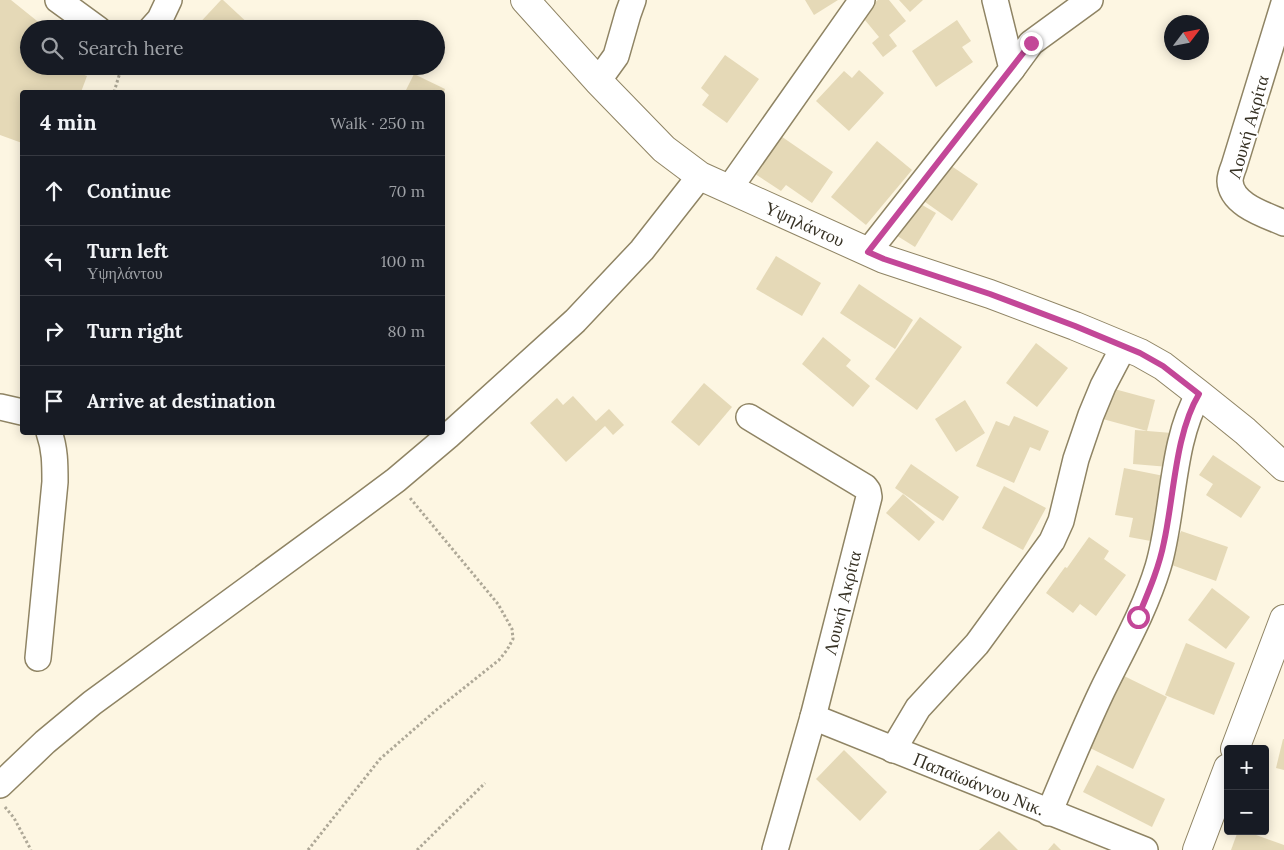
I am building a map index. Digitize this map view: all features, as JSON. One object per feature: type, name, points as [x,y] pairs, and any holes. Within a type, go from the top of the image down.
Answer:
[{"type":"street","points":[[58,0],[86,20]]},
{"type":"street","points":[[159,20],[169,0]]},
{"type":"street","name":"Υψηλάντου","points":[[525,0],[598,81],[664,149],[700,176],[884,259],[990,294],[1124,346],[1156,362],[1199,394],[1245,431],[1284,467]]},
{"type":"street","points":[[598,81],[616,56],[634,0]]},
{"type":"street","points":[[729,189],[862,0]]},
{"type":"street","points":[[995,0],[1012,69]]},
{"type":"street","points":[[868,252],[1031,43],[1090,0]]},
{"type":"street","name":"Λουκή Ακρίτα","points":[[1284,3],[1230,182],[1235,195],[1246,205],[1284,223]]},
{"type":"street","points":[[0,785],[45,742],[92,703],[354,512],[396,480],[448,436],[576,321],[642,250],[700,176]]},
{"type":"street","points":[[893,750],[918,708],[977,644],[1052,541],[1061,521],[1076,459],[1091,416],[1103,386],[1124,346]]},
{"type":"street","points":[[1049,812],[1092,712],[1138,617],[1156,574],[1165,540],[1184,432],[1193,404],[1199,394]]},
{"type":"street","points":[[0,407],[20,412]]},
{"type":"street","name":"Λουκή Ακρίτα","points":[[749,416],[865,487],[869,497],[813,717],[775,850]]},
{"type":"street","points":[[38,658],[55,482],[56,459],[50,435]]},
{"type":"street","points":[[1237,745],[1284,619]]},
{"type":"street","name":"Παπαϊωάννου Νικ.","points":[[813,717],[1145,850]]},
{"type":"street","points":[[1197,850],[1224,779]]},
{"type":"path","points":[[115,90],[119,75]]},
{"type":"path","points":[[308,850],[380,759],[435,711],[499,660],[513,639],[512,629],[498,604],[396,480]]},
{"type":"path","points":[[417,850],[485,783]]},
{"type":"path","points":[[0,800],[14,818],[31,850]]},
{"type":"building","points":[[0,0],[11,0],[36,20],[20,20],[20,75],[87,76],[82,90],[20,90],[20,142],[0,135]]},
{"type":"building","points":[[223,0],[244,20],[202,20]]},
{"type":"building","points":[[805,0],[838,0],[814,15]]},
{"type":"building","points":[[878,0],[889,0],[906,21],[889,35],[897,46],[883,57],[872,43],[879,37],[860,14]]},
{"type":"building","points":[[899,0],[923,0],[910,12]]},
{"type":"building","points":[[957,20],[971,41],[962,47],[973,62],[936,87],[912,51]]},
{"type":"building","points":[[725,55],[759,79],[727,123],[702,105],[709,95],[701,88]]},
{"type":"building","points":[[859,70],[884,93],[849,131],[816,101],[844,71],[852,78]]},
{"type":"building","points":[[414,75],[445,89],[445,90],[406,90]]},
{"type":"building","points":[[775,132],[833,172],[812,203],[786,185],[781,191],[749,170]]},
{"type":"building","points":[[877,141],[912,170],[866,225],[831,197]]},
{"type":"building","points":[[944,161],[978,184],[952,221],[918,197]]},
{"type":"building","points":[[912,199],[936,213],[915,247],[891,232]]},
{"type":"building","points":[[776,256],[821,283],[802,316],[756,289]]},
{"type":"building","points":[[859,284],[913,320],[895,349],[840,313]]},
{"type":"building","points":[[920,317],[962,347],[917,410],[875,379]]},
{"type":"building","points":[[823,337],[851,360],[846,366],[870,386],[853,407],[802,364]]},
{"type":"building","points":[[1036,343],[1068,368],[1037,407],[1006,383]]},
{"type":"building","points":[[704,383],[732,407],[699,446],[671,422]]},
{"type":"building","points":[[1107,387],[1155,400],[1147,431],[1099,418]]},
{"type":"building","points":[[573,396],[596,421],[609,409],[624,425],[613,435],[605,426],[566,462],[530,423],[557,398],[563,405]]},
{"type":"building","points":[[965,400],[985,433],[956,452],[935,419]]},
{"type":"building","points":[[1014,416],[1049,431],[1040,451],[1030,447],[1014,483],[976,466],[996,421],[1009,426]]},
{"type":"building","points":[[1135,430],[1172,433],[1169,467],[1133,464]]},
{"type":"building","points":[[1213,455],[1261,487],[1241,518],[1206,495],[1213,484],[1199,475]]},
{"type":"building","points":[[911,464],[959,497],[943,521],[895,488]]},
{"type":"building","points":[[1124,468],[1169,477],[1156,542],[1129,537],[1133,518],[1115,515]]},
{"type":"building","points":[[1004,486],[1046,508],[1023,550],[982,528]]},
{"type":"building","points":[[903,494],[935,522],[919,541],[886,513]]},
{"type":"building","points":[[1181,531],[1228,547],[1216,581],[1169,564]]},
{"type":"building","points":[[1089,537],[1109,551],[1104,559],[1126,575],[1096,616],[1080,604],[1073,613],[1046,593]]},
{"type":"building","points":[[1212,588],[1250,617],[1226,649],[1188,620]]},
{"type":"building","points":[[1186,643],[1235,663],[1214,715],[1165,695]]},
{"type":"building","points":[[1124,676],[1167,697],[1133,769],[1090,748]]},
{"type":"building","points":[[1284,739],[1284,770],[1276,768]]},
{"type":"building","points":[[844,750],[887,792],[860,821],[816,779]]},
{"type":"building","points":[[1097,765],[1165,799],[1152,827],[1083,792]]},
{"type":"building","points":[[999,831],[1018,850],[979,850]]},
{"type":"building","points":[[1237,835],[1256,835],[1284,845],[1284,850],[1231,850]]},
{"type":"building","points":[[1054,843],[1061,850],[1048,850]]},
{"type":"route","points":[[1031,43],[868,252],[990,294],[1140,353],[1163,366],[1199,394],[1193,404],[1184,432],[1165,540],[1158,567],[1138,617]]}]
